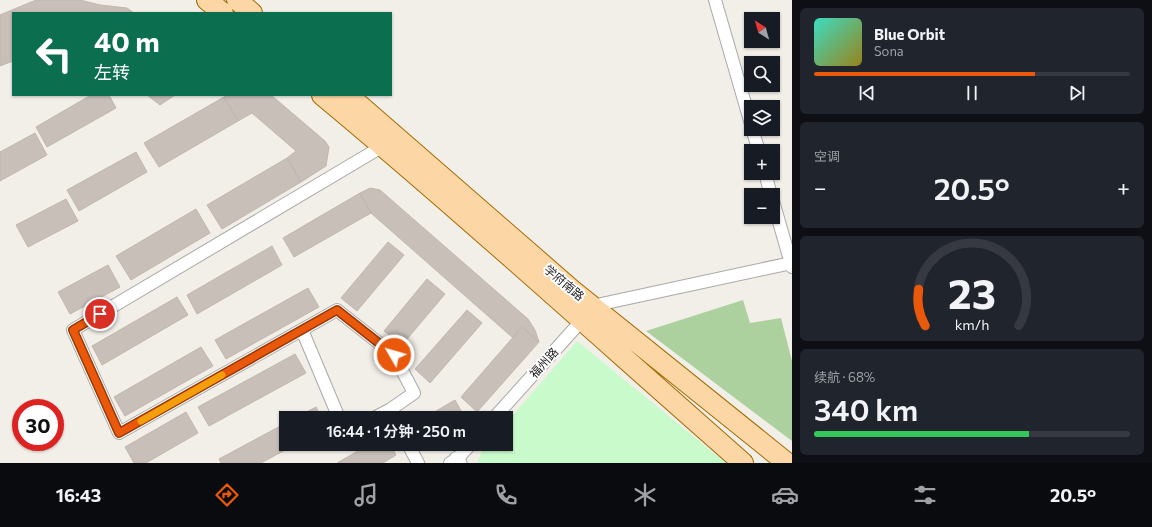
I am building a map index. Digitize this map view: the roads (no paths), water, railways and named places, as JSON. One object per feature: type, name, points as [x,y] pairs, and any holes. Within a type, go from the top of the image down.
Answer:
[{"type":"main road","points":[[207,0],[222,12]]},
{"type":"main road","points":[[237,0],[251,12]]},
{"type":"main road","name":"学府南路","points":[[323,96],[588,313],[787,463]]},
{"type":"main road","name":"学府南路","points":[[349,96],[588,313],[636,369],[744,463]]},
{"type":"street","points":[[715,0],[744,100]]},
{"type":"street","points":[[383,146],[73,330],[119,433],[337,310],[394,355],[414,393],[396,411]]},
{"type":"street","points":[[588,313],[791,265],[779,224]]},
{"type":"street","name":"福州路","points":[[500,411],[588,313]]},
{"type":"street","points":[[302,330],[336,411]]},
{"type":"street","points":[[412,451],[418,463]]},
{"type":"street","points":[[455,462],[465,451]]}]
